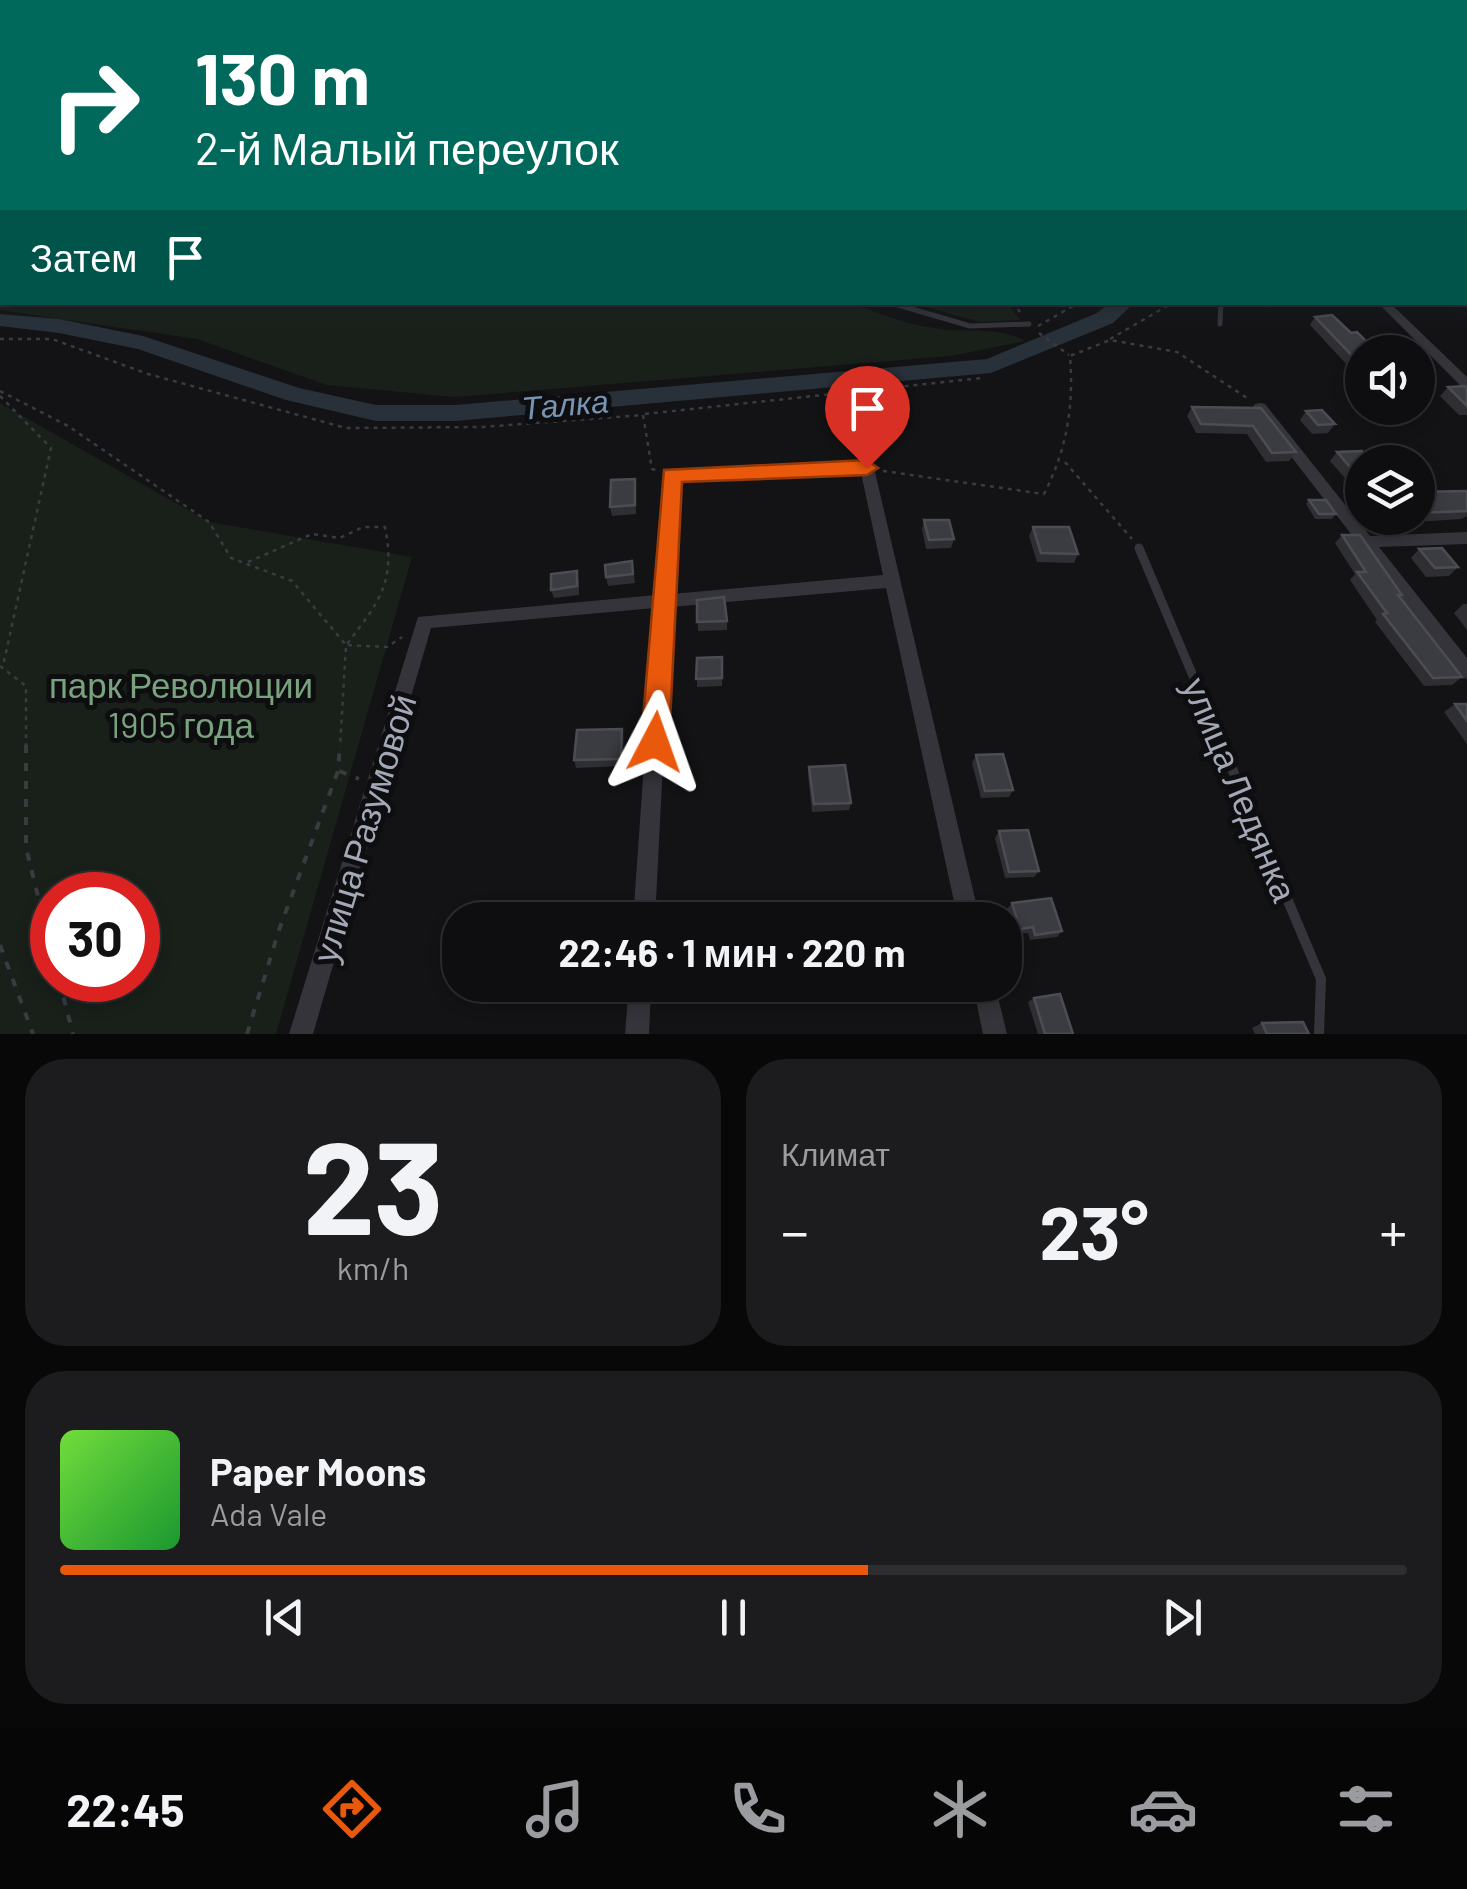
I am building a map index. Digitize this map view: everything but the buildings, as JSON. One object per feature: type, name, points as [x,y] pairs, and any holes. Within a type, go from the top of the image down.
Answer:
[{"type":"street","points":[[1385,305],[1467,384]]},
{"type":"street","points":[[1260,407],[1467,672]]},
{"type":"street","points":[[645,902],[671,475],[867,468],[965,902]]},
{"type":"street","points":[[1368,542],[1467,538]]},
{"type":"street","points":[[424,622],[892,581]]},
{"type":"street","name":"улица Разумовой","points":[[301,1034],[424,622]]},
{"type":"street","points":[[637,1034],[639,1002]]},
{"type":"street","points":[[987,1002],[994,1034]]},
{"type":"lane","points":[[898,305],[970,326],[1031,326]]},
{"type":"lane","points":[[1220,324],[1221,305]]},
{"type":"lane","name":"улица Ледянка","points":[[1140,548],[1320,979],[1319,1034]]},
{"type":"path","points":[[867,468],[920,479],[1044,494],[1063,460],[1074,392],[1070,356],[1031,326],[1074,305]]},
{"type":"path","points":[[1070,356],[1110,340],[1169,305]]},
{"type":"path","points":[[0,339],[52,339],[148,374],[346,428],[482,427],[982,378]]},
{"type":"path","points":[[1110,340],[1177,352],[1260,407]]},
{"type":"path","points":[[0,394],[68,426],[208,522],[231,558],[292,581],[346,645],[386,647],[424,622]]},
{"type":"path","points":[[0,394],[52,448],[1,667],[26,686],[26,848],[32,872]]},
{"type":"path","points":[[643,414],[652,469],[671,475]]},
{"type":"path","points":[[1063,460],[1140,548]]},
{"type":"path","points":[[246,563],[312,534],[340,538],[362,526],[385,527],[393,558],[383,595],[346,645],[338,770],[278,930],[247,1034]]},
{"type":"path","points":[[338,770],[375,786]]},
{"type":"path","points":[[0,944],[34,1034]]},
{"type":"path","points":[[65,1002],[73,1034]]},
{"type":"green space","points":[[0,305],[858,305],[923,326],[993,332],[1025,341],[951,356],[454,397],[327,385],[197,339],[0,310]]},
{"type":"green space","points":[[919,305],[1009,305],[1020,320],[980,322]]},
{"type":"green space","name":"парк Революции 1905 года","points":[[0,403],[209,522],[412,557],[276,1034],[0,1034]]},
{"type":"waterway","name":"Талка","points":[[0,320],[59,326],[143,343],[294,395],[376,413],[455,413],[991,366],[1105,318],[1121,305]]},
{"type":"route","points":[[655,742],[671,475],[867,468]]}]
